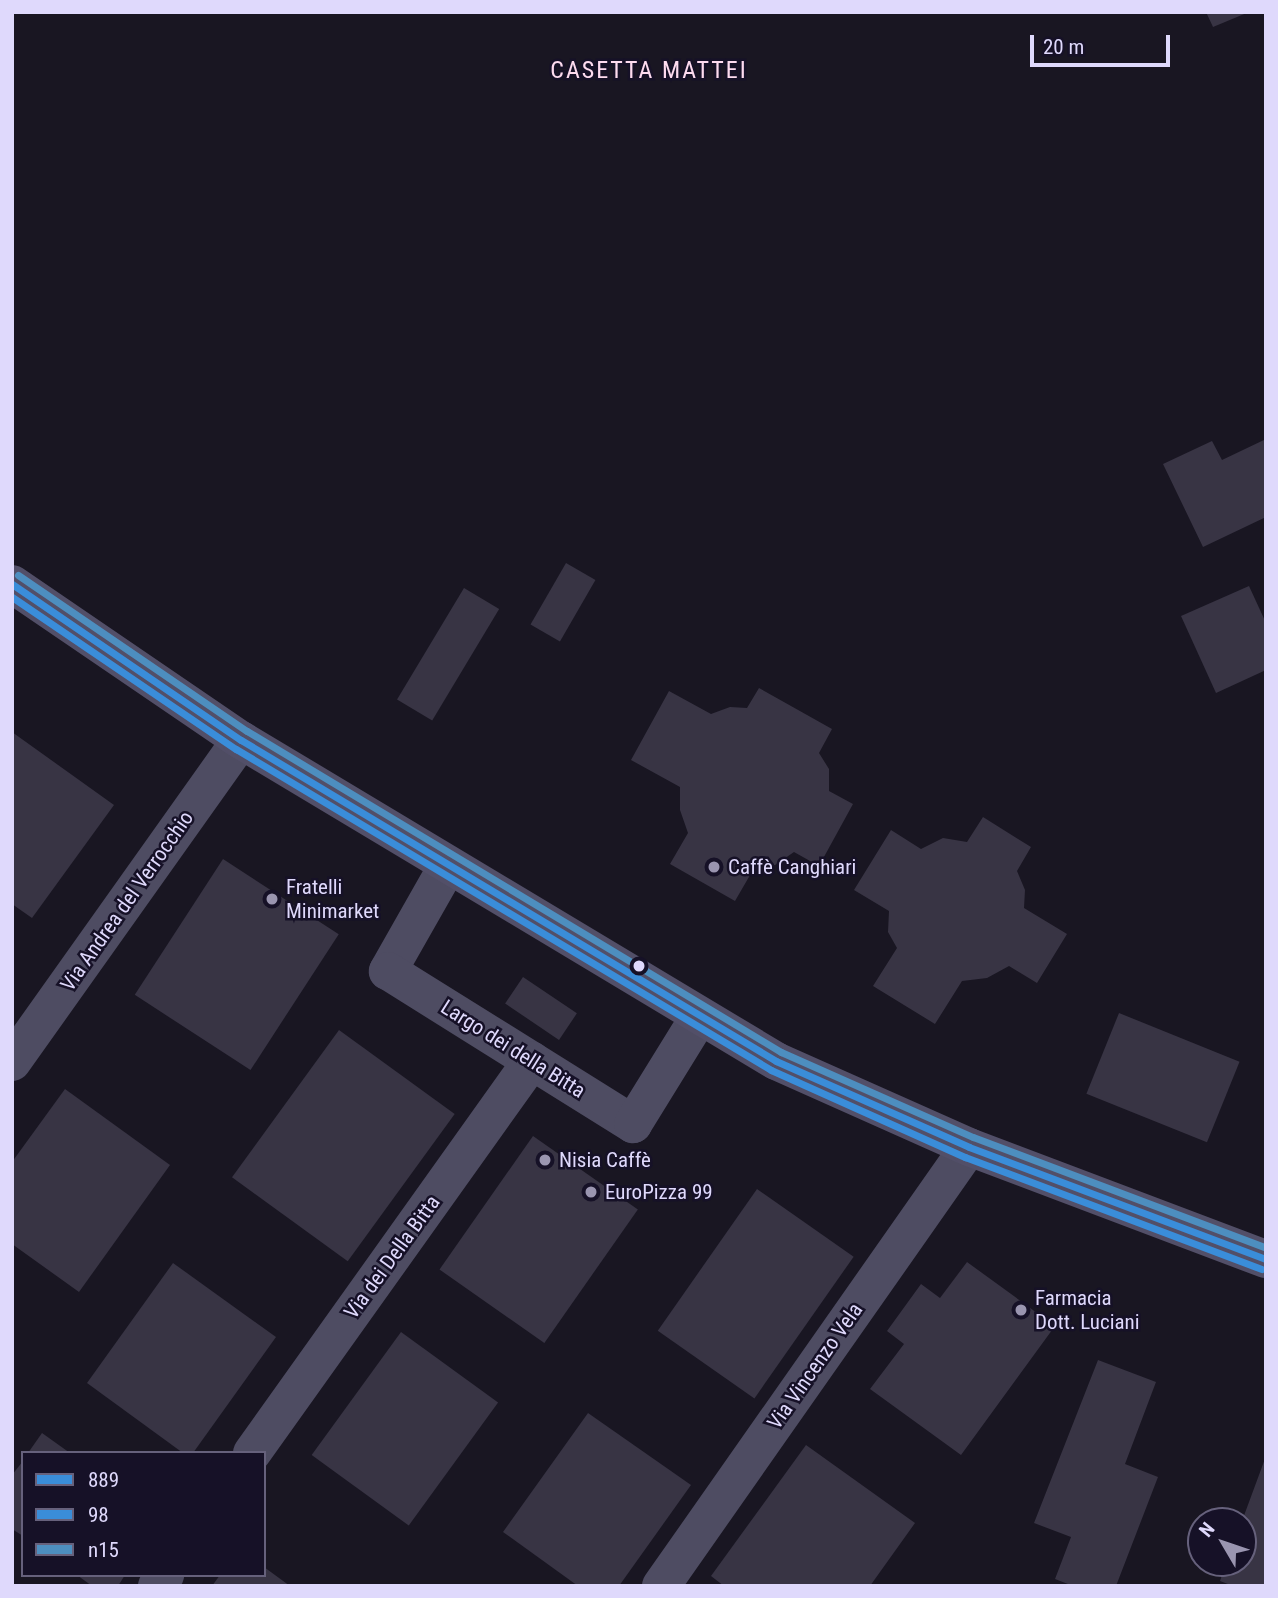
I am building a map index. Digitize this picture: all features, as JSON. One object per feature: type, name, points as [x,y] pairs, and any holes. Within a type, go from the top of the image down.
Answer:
[{"type":"main road","points":[[12,584],[241,740],[447,867],[699,1017],[829,1087],[969,1147],[1266,1259]]},
{"type":"street","name":"Via Andrea del Verrocchio","points":[[12,1062],[241,740]]},
{"type":"street","name":"Largo dei della Bitta","points":[[447,867],[387,971],[633,1124],[699,1017]]},
{"type":"street","name":"Via dei Della Bitta","points":[[253,1451],[532,1061]]},
{"type":"street","name":"Via Vincenzo Vela","points":[[661,1586],[969,1147]]},
{"type":"building","points":[[1206,12],[1249,12],[1213,27]]},
{"type":"building","points":[[1266,439],[1266,517],[1203,547],[1163,464],[1212,441],[1222,460]]},
{"type":"building","points":[[566,563],[595,580],[560,641],[530,624]]},
{"type":"building","points":[[1249,586],[1266,623],[1266,670],[1216,693],[1181,616]]},
{"type":"building","points":[[464,588],[499,609],[432,721],[397,699]]},
{"type":"building","points":[[759,688],[832,729],[819,753],[829,769],[829,791],[853,804],[819,866],[794,852],[775,865],[753,870],[735,901],[670,864],[688,833],[680,810],[680,787],[631,760],[669,691],[711,714],[730,707],[747,708]]},
{"type":"building","points":[[12,732],[114,805],[32,918],[12,904]]},
{"type":"building","points":[[983,817],[1031,847],[1017,871],[1025,890],[1024,908],[1067,934],[1037,983],[1009,966],[987,978],[962,981],[935,1024],[873,986],[897,948],[888,932],[889,911],[854,890],[891,830],[921,849],[943,838],[967,842]]},
{"type":"building","points":[[223,859],[339,934],[251,1070],[135,995]]},
{"type":"building","points":[[523,977],[577,1013],[559,1040],[505,1004]]},
{"type":"building","points":[[1119,1013],[1240,1062],[1207,1142],[1086,1094]]},
{"type":"building","points":[[339,1030],[455,1114],[348,1261],[232,1177]]},
{"type":"building","points":[[65,1089],[170,1165],[79,1292],[12,1244],[12,1162]]},
{"type":"building","points":[[533,1136],[638,1209],[544,1343],[440,1270]]},
{"type":"building","points":[[757,1189],[854,1257],[754,1398],[658,1331]]},
{"type":"building","points":[[967,1262],[1055,1326],[961,1455],[870,1389],[904,1344],[887,1331],[921,1284],[940,1298]]},
{"type":"building","points":[[173,1263],[276,1337],[194,1451],[180,1451],[87,1383]]},
{"type":"building","points":[[401,1332],[498,1403],[409,1526],[312,1455]]},
{"type":"building","points":[[1098,1360],[1156,1382],[1125,1464],[1158,1477],[1116,1586],[1073,1586],[1055,1579],[1071,1537],[1034,1523]]},
{"type":"building","points":[[588,1413],[691,1485],[619,1586],[578,1586],[503,1532]]},
{"type":"building","points":[[42,1433],[67,1451],[29,1451]]},
{"type":"building","points":[[806,1445],[915,1523],[870,1586],[724,1586],[711,1576]]},
{"type":"building","points":[[1266,1456],[1266,1586],[1233,1586],[1220,1581],[1221,1577],[1257,1577],[1257,1507],[1247,1507]]},
{"type":"building","points":[[21,1464],[21,1535],[12,1529],[12,1475]]},
{"type":"building","points":[[266,1568],[290,1586],[212,1586],[219,1577],[266,1577]]},
{"type":"building","points":[[80,1577],[124,1577],[118,1586],[92,1586]]},
{"type":"transit line","name":"n15","points":[[18,575],[247,731],[781,1052],[973,1137],[1266,1248]]},
{"type":"transit line","name":"889","points":[[12,584],[241,740],[776,1061],[969,1147],[1266,1259]]},
{"type":"transit line","name":"98","points":[[12,597],[236,749],[771,1070],[965,1157],[1262,1269]]},
{"type":"place","name":"Caffè Canghiari","points":[[714,867]]},
{"type":"place","name":"Fratelli Minimarket","points":[[272,899]]},
{"type":"place","name":"Nisia Caffè","points":[[545,1160]]},
{"type":"place","name":"EuroPizza 99","points":[[591,1192]]},
{"type":"place","name":"Farmacia Dott. Luciani","points":[[1021,1310]]},
{"type":"district","name":"CASETTA MATTEI","points":[[649,71]]}]
